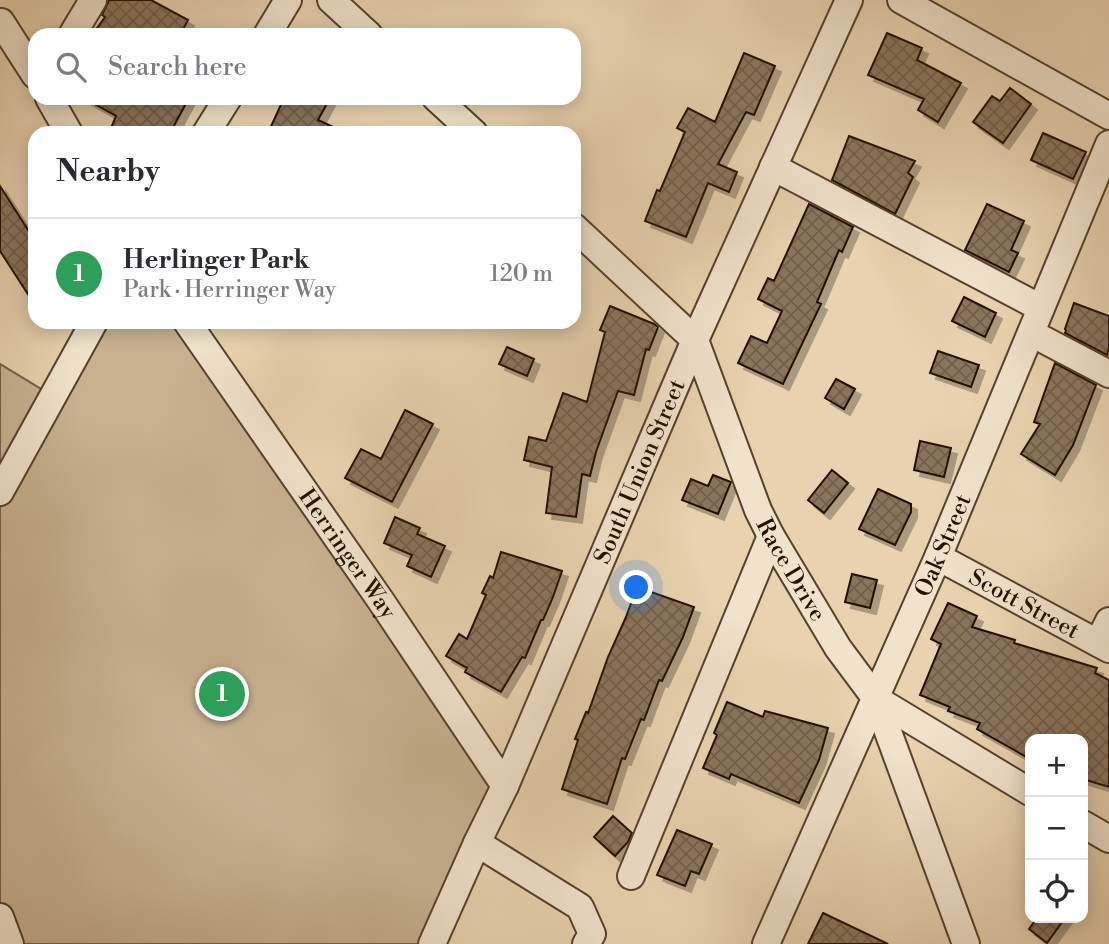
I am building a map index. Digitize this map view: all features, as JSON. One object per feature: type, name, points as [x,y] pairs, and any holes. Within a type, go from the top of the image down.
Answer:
[{"type":"street","points":[[76,28],[93,0]]},
{"type":"street","points":[[271,28],[288,0]]},
{"type":"street","points":[[331,0],[361,28]]},
{"type":"street","name":"South Union Street","points":[[432,944],[505,786],[695,340],[849,0]]},
{"type":"street","points":[[901,0],[1109,116]]},
{"type":"street","points":[[1,22],[28,64]]},
{"type":"street","points":[[53,105],[65,126]]},
{"type":"street","points":[[210,126],[224,105]]},
{"type":"street","points":[[444,105],[466,126]]},
{"type":"street","name":"Oak Street","points":[[766,944],[938,557],[1109,144]]},
{"type":"street","points":[[773,167],[1041,308]]},
{"type":"street","name":"Race Drive","points":[[581,234],[695,340],[758,510],[771,536],[838,648],[876,699],[966,944]]},
{"type":"street","points":[[0,492],[90,329]]},
{"type":"street","name":"Herringer Way","points":[[192,329],[381,601],[505,786]]},
{"type":"street","points":[[1031,333],[1109,374]]},
{"type":"street","points":[[631,876],[771,536]]},
{"type":"street","name":"Scott Street","points":[[938,557],[1105,638]]},
{"type":"street","points":[[876,699],[1025,789]]},
{"type":"street","points":[[1088,827],[1109,839]]},
{"type":"street","points":[[477,843],[580,907],[592,934],[586,944]]},
{"type":"street","points":[[0,918],[10,944]]},
{"type":"shaded area","points":[[90,329],[192,329],[505,786],[432,944],[0,944],[0,364],[53,396]]},
{"type":"building","points":[[109,0],[151,0],[188,20],[184,28],[97,28],[105,17],[102,15]]},
{"type":"building","points":[[887,33],[922,48],[917,60],[961,83],[938,122],[918,110],[924,99],[868,75]]},
{"type":"building","points":[[744,53],[775,66],[754,115],[746,112],[718,164],[737,172],[729,192],[708,183],[686,237],[645,221],[685,132],[677,128],[688,108],[715,122]]},
{"type":"building","points":[[1010,88],[1031,104],[1003,143],[973,122],[992,96],[1000,101]]},
{"type":"building","points":[[96,105],[185,105],[174,126],[112,126],[116,116]]},
{"type":"building","points":[[281,105],[326,105],[318,120],[331,126],[271,126]]},
{"type":"building","points":[[1043,133],[1086,152],[1073,179],[1031,160]]},
{"type":"building","points":[[849,136],[915,161],[908,173],[913,177],[895,214],[832,180]]},
{"type":"building","points":[[0,186],[28,230],[28,294],[0,251]]},
{"type":"building","points":[[809,204],[853,227],[842,252],[839,250],[817,302],[821,304],[783,384],[738,363],[751,336],[767,343],[782,311],[758,299],[768,278],[774,281]]},
{"type":"building","points":[[987,204],[1024,221],[1011,250],[1018,253],[1009,272],[965,250]]},
{"type":"building","points":[[964,297],[996,313],[985,337],[952,321]]},
{"type":"building","points":[[1074,303],[1109,316],[1107,355],[1065,333]]},
{"type":"building","points":[[610,306],[658,327],[649,350],[646,349],[634,395],[618,391],[590,476],[582,474],[576,517],[546,513],[552,467],[524,460],[529,437],[546,441],[563,393],[587,402],[605,332],[600,330]]},
{"type":"building","points":[[507,347],[534,359],[527,376],[499,364]]},
{"type":"building","points":[[938,351],[979,365],[971,387],[930,373]]},
{"type":"building","points":[[1055,363],[1096,385],[1073,445],[1055,475],[1021,454],[1040,424],[1034,422]]},
{"type":"building","points":[[836,379],[855,389],[844,409],[825,398]]},
{"type":"building","points":[[405,410],[433,424],[392,502],[345,478],[361,449],[381,459]]},
{"type":"building","points":[[920,441],[951,448],[944,477],[914,470]]},
{"type":"building","points":[[832,470],[848,483],[824,513],[808,500]]},
{"type":"building","points":[[713,475],[731,482],[718,514],[682,500],[691,479],[708,486]]},
{"type":"building","points":[[878,489],[911,504],[911,512],[895,545],[859,529]]},
{"type":"building","points":[[395,517],[420,528],[417,534],[445,546],[431,577],[407,566],[412,555],[384,543]]},
{"type":"building","points":[[501,552],[562,571],[525,658],[522,657],[501,692],[465,672],[467,668],[446,656],[459,634],[467,639],[486,595],[482,593],[490,576],[493,578]]},
{"type":"building","points":[[852,574],[877,580],[870,608],[845,602]]},
{"type":"building","points":[[637,587],[694,607],[662,681],[659,680],[644,720],[641,719],[625,759],[622,758],[607,804],[562,789],[578,740],[575,739],[586,712],[588,713]]},
{"type":"building","points":[[948,603],[977,616],[972,627],[1015,640],[1014,643],[1097,668],[1095,673],[1109,680],[1109,787],[1088,781],[1088,734],[1025,734],[1025,756],[977,729],[980,723],[948,711],[950,707],[920,695],[941,644],[931,639]]},
{"type":"building","points":[[727,702],[763,717],[765,711],[828,728],[819,760],[799,803],[731,774],[729,779],[703,768]]},
{"type":"building","points":[[613,816],[632,833],[628,842],[615,856],[594,837]]},
{"type":"building","points":[[677,830],[712,844],[699,874],[691,871],[685,886],[657,875]]},
{"type":"building","points":[[823,913],[888,944],[808,944]]},
{"type":"building","points":[[1033,923],[1061,923],[1047,943],[1029,929]]},
{"type":"place","name":"Herlinger Park","points":[[222,694]]}]
